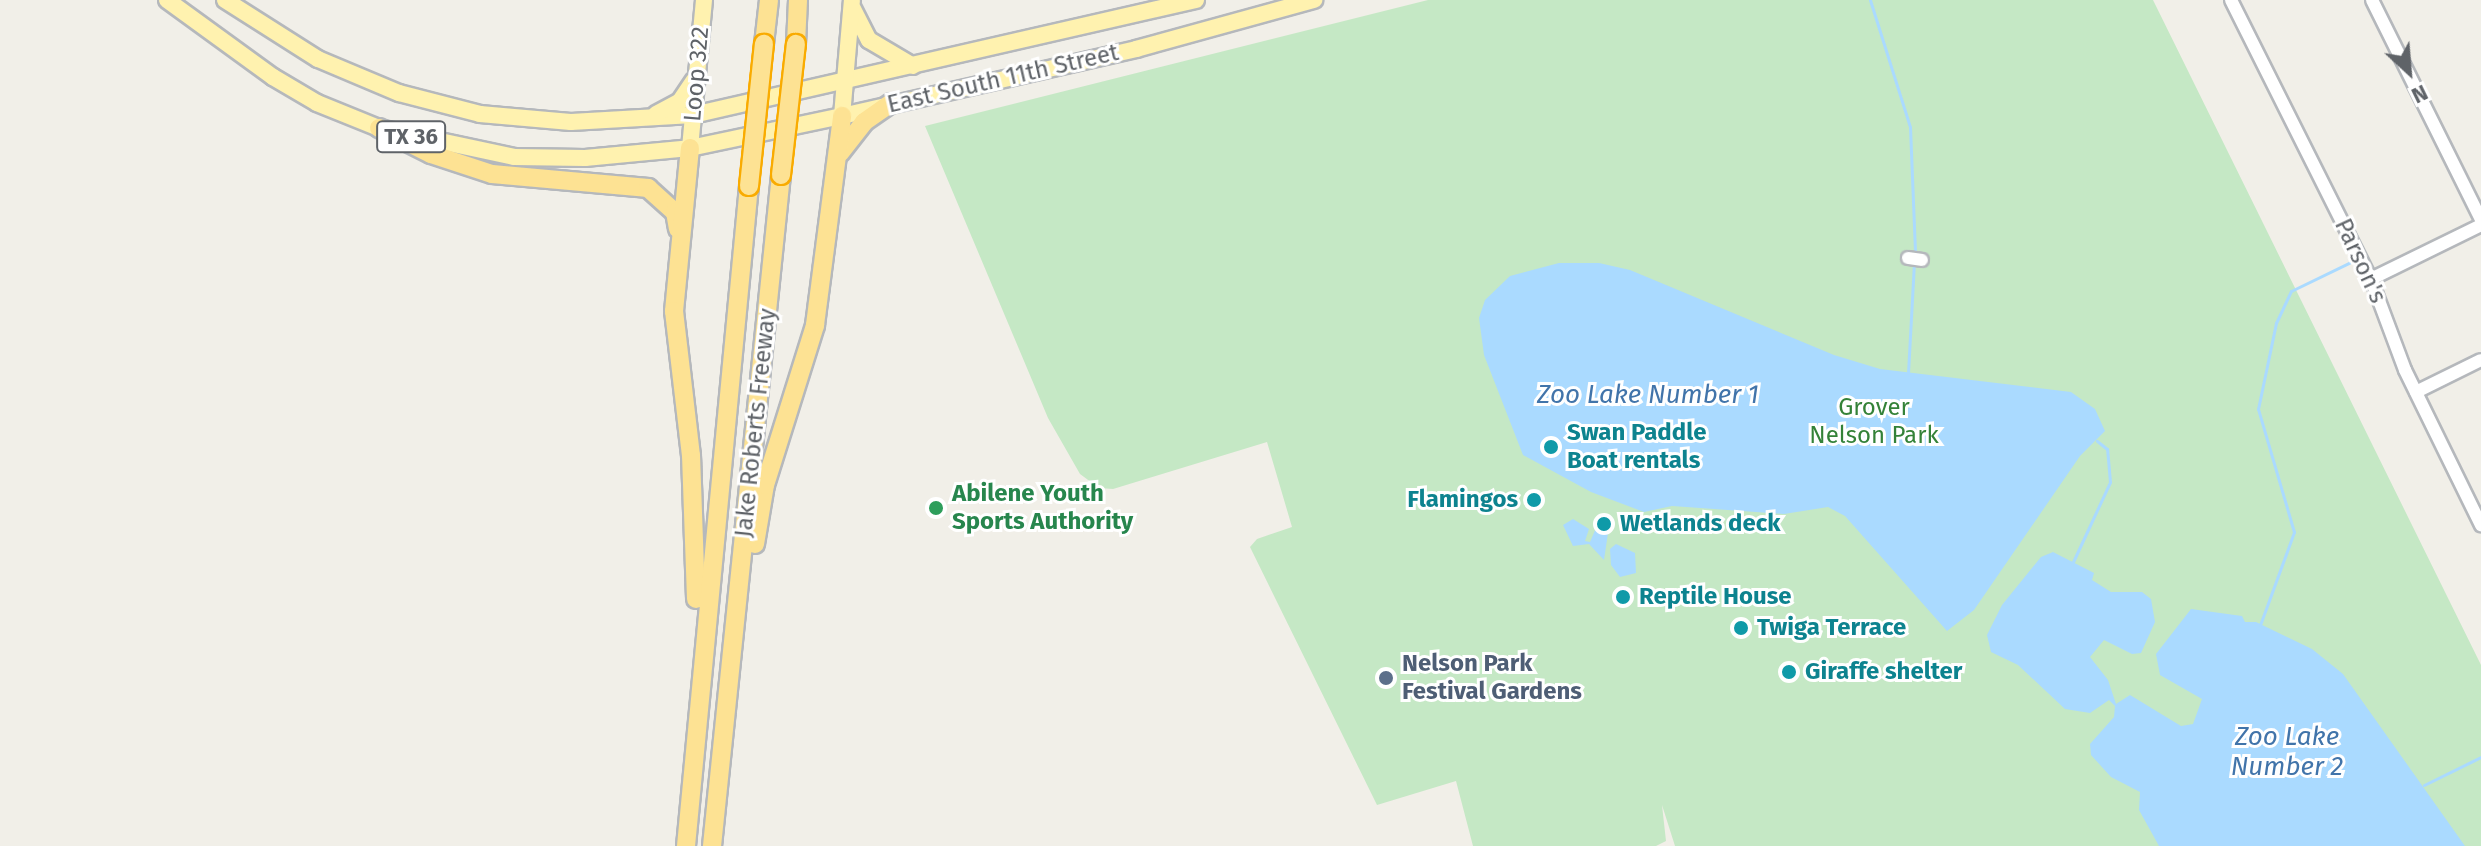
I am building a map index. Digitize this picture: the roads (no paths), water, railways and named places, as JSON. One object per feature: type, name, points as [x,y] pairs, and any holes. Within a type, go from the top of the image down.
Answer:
[{"type":"highway","name":"Jake Roberts Freeway","points":[[686,846],[696,709],[769,0]]},
{"type":"highway","name":"Jake Roberts Freeway","points":[[712,846],[796,44],[798,0]]},
{"type":"highway","points":[[838,155],[864,122],[891,103]]},
{"type":"highway","points":[[729,688],[765,485],[815,325],[842,116]]},
{"type":"highway","points":[[379,128],[431,154],[492,174],[648,188],[675,212],[680,239]]},
{"type":"highway","points":[[690,148],[674,311],[697,529],[696,709]]},
{"type":"main road","name":"TX 36","points":[[167,0],[273,77],[317,103],[379,128],[514,157],[585,158],[690,148]]},
{"type":"main road","name":"TX 36","points":[[225,0],[318,59],[399,93],[495,116],[638,121],[693,115]]},
{"type":"main road","name":"Loop 322","points":[[690,148],[704,0]]},
{"type":"main road","name":"East South 11th Street","points":[[693,115],[1196,0]]},
{"type":"main road","name":"East South 11th Street","points":[[690,148],[1136,49],[1314,0]]},
{"type":"main road","points":[[852,3],[869,40],[913,66]]},
{"type":"main road","points":[[842,116],[852,3]]},
{"type":"main road","points":[[638,121],[680,101],[697,71]]},
{"type":"street","name":"Parson's","points":[[2231,0],[2371,279],[2416,392],[2481,525]]},
{"type":"street","points":[[2371,279],[2481,222],[2372,0]]},
{"type":"street","points":[[1908,258],[1922,260]]},
{"type":"street","points":[[2416,392],[2481,360]]},
{"type":"street","points":[[2467,496],[2481,489]]},
{"type":"water","name":"Zoo Lake Number 1","points":[[1559,263],[1599,263],[1630,270],[1834,355],[1880,369],[2071,392],[2095,409],[2105,431],[2080,456],[1974,610],[1947,631],[1845,516],[1828,507],[1784,514],[1672,506],[1644,512],[1591,492],[1523,455],[1484,355],[1479,318],[1485,300],[1510,276]]},
{"type":"water","points":[[1573,519],[1589,529],[1585,541],[1590,542],[1596,528],[1608,533],[1604,560],[1589,544],[1573,546],[1563,525]]},
{"type":"water","points":[[1616,544],[1635,553],[1636,573],[1620,577],[1611,565],[1610,549]]},
{"type":"water","name":"Zoo Lake Number 2","points":[[2053,552],[2094,573],[2092,580],[2111,592],[2142,592],[2151,599],[2155,622],[2141,653],[2132,654],[2104,640],[2090,657],[2108,680],[2116,704],[2130,695],[2181,726],[2193,724],[2202,699],[2160,675],[2156,654],[2191,609],[2242,616],[2245,622],[2256,622],[2312,649],[2343,674],[2465,846],[2159,846],[2139,810],[2140,792],[2111,777],[2091,755],[2090,744],[2114,717],[2115,706],[2109,700],[2090,713],[2065,709],[2018,665],[1991,652],[1987,635],[2002,605],[2041,557]]},
{"type":"waterway","points":[[1870,0],[1910,127],[1915,254]]},
{"type":"waterway","points":[[1908,373],[1914,261]]},
{"type":"waterway","points":[[2260,625],[2294,532],[2258,409],[2276,323],[2291,291],[2353,261]]},
{"type":"waterway","points":[[2072,564],[2110,482],[2107,449],[2097,441]]},
{"type":"waterway","points":[[2424,785],[2481,757]]},
{"type":"place","name":"Swan Paddle Boat rentals","points":[[1551,447]]},
{"type":"place","name":"Flamingos","points":[[1534,500]]},
{"type":"place","name":"Abilene Youth Sports Authority","points":[[936,508]]},
{"type":"place","name":"Wetlands deck","points":[[1604,524]]},
{"type":"place","name":"Reptile House","points":[[1623,597]]},
{"type":"place","name":"Twiga Terrace","points":[[1741,628]]},
{"type":"place","name":"Giraffe shelter","points":[[1789,672]]},
{"type":"place","name":"Nelson Park Festival Gardens","points":[[1386,678]]},
{"type":"park label","name":"Grover Nelson Park","points":[[1874,422]]}]
